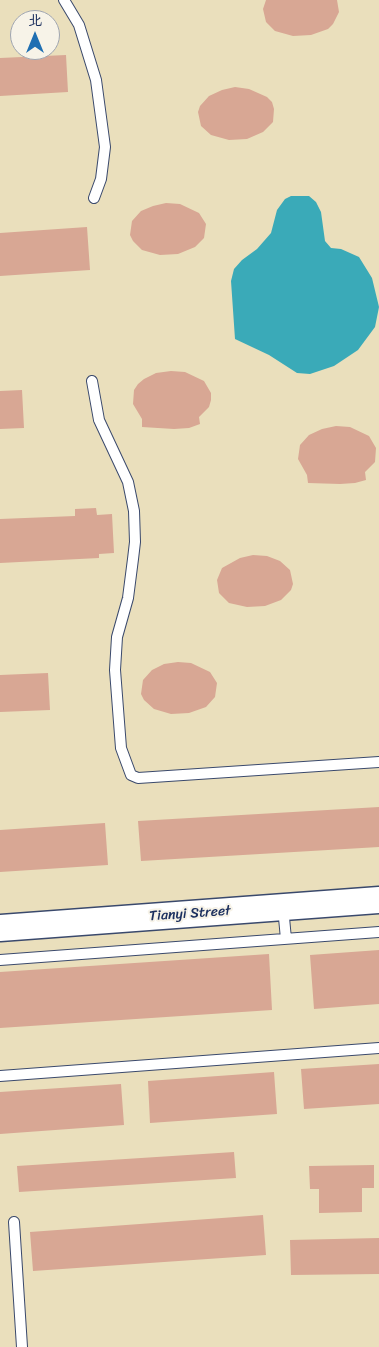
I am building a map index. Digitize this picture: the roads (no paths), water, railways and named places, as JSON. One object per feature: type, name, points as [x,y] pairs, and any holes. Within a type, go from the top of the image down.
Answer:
[{"type":"street","name":"Tianyi Street","points":[[0,928],[379,900]]},
{"type":"lane","points":[[64,0],[78,25],[96,80],[105,147],[101,179],[94,198]]},
{"type":"lane","points":[[92,381],[99,420],[128,482],[134,512],[135,542],[128,598],[117,637],[115,670],[121,748],[131,775],[138,778],[379,762]]},
{"type":"lane","points":[[283,907],[286,939]]},
{"type":"lane","points":[[0,960],[379,932]]},
{"type":"lane","points":[[0,1076],[379,1048]]},
{"type":"lane","points":[[14,1222],[22,1347]]},
{"type":"water","points":[[291,196],[309,196],[316,202],[321,212],[325,241],[331,248],[341,249],[359,257],[372,278],[379,307],[375,327],[358,350],[334,366],[310,374],[297,373],[269,355],[235,339],[231,281],[234,269],[242,260],[257,249],[271,233],[277,210],[285,199]]}]
